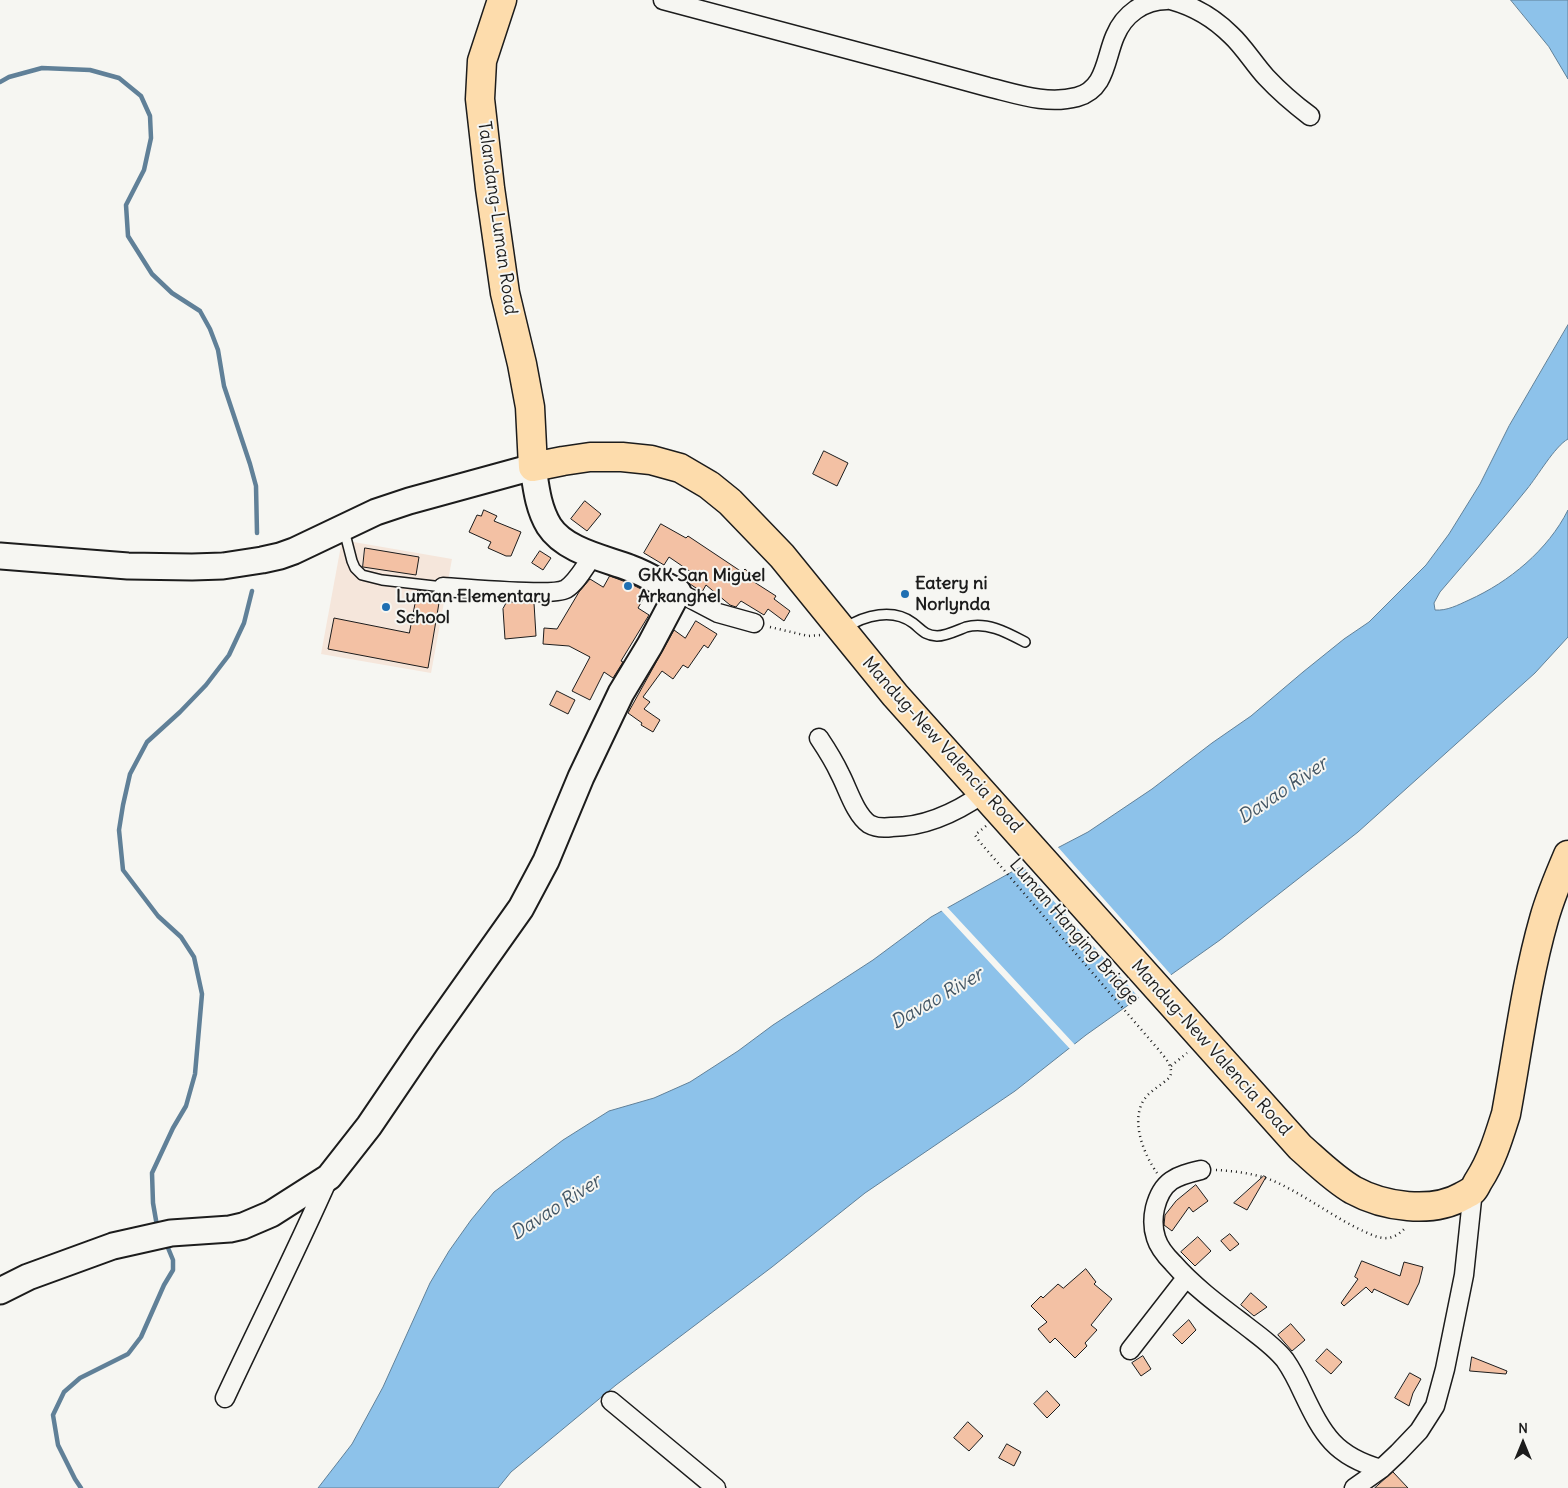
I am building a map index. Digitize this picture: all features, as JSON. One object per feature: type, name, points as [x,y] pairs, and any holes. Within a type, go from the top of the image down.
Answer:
[{"type":"main road","name":"Talandang-Luman Road","points":[[502,0],[482,61],[480,99],[505,293],[530,407],[533,467]]},
{"type":"main road","name":"Mandug-New Valencia Road","points":[[533,467],[563,460],[590,457],[622,457],[651,460],[680,468],[709,485],[730,502],[782,556],[890,688],[1300,1147],[1329,1173],[1354,1190],[1390,1204],[1419,1207],[1442,1204],[1459,1198],[1473,1190]]},
{"type":"main road","points":[[1473,1190],[1485,1171],[1499,1138],[1506,1114],[1535,955],[1547,911],[1568,855]]},
{"type":"street","points":[[663,0],[977,84],[1033,98],[1048,99],[1078,97],[1092,90],[1099,82],[1104,71],[1115,35],[1129,15],[1143,5],[1156,0],[1169,0],[1187,5],[1209,18],[1231,35],[1264,76],[1281,93],[1310,116]]},
{"type":"street","name":"Mandug-New Valencia Road","points":[[0,556],[128,566],[223,566],[280,556],[376,512],[409,500],[533,467]]},
{"type":"street","points":[[533,467],[543,514],[550,528],[565,542],[593,556],[632,569],[718,613],[754,623]]},
{"type":"street","points":[[444,587],[560,592],[568,588],[593,556]]},
{"type":"street","points":[[225,1398],[329,1177],[369,1126],[521,908],[546,861],[581,777],[621,694],[678,592]]},
{"type":"street","points":[[819,738],[831,756],[852,800],[869,824],[882,828],[920,824],[951,813],[984,793]]},
{"type":"street","points":[[1201,1170],[1177,1177],[1167,1183],[1157,1201],[1154,1225],[1156,1238],[1163,1252],[1186,1278],[1267,1342],[1285,1360],[1318,1423],[1336,1446],[1355,1460],[1382,1469]]},
{"type":"street","points":[[0,1291],[28,1277],[113,1246],[171,1233],[230,1229],[243,1226],[271,1214],[329,1177]]},
{"type":"street","points":[[1345,1454],[1352,1488],[1382,1469],[1419,1431],[1435,1406],[1445,1369],[1464,1274],[1473,1190]]},
{"type":"street","points":[[1130,1350],[1186,1278]]},
{"type":"street","points":[[611,1401],[716,1488]]},
{"type":"lane","points":[[343,527],[352,561],[355,568],[362,575],[376,579],[444,587]]},
{"type":"lane","points":[[841,630],[855,621],[869,616],[887,614],[902,616],[925,634],[939,636],[970,626],[988,627],[1004,630],[1025,642]]},
{"type":"path","points":[[754,623],[808,636],[824,635],[841,630]]},
{"type":"path","name":"Luman Hanging Bridge","points":[[980,841],[1171,1066],[1172,1072],[1170,1077],[1151,1092],[1141,1106],[1138,1116],[1139,1130],[1149,1161],[1167,1183]]},
{"type":"path","points":[[1201,1170],[1229,1171],[1274,1181],[1349,1224],[1374,1236],[1384,1238],[1396,1236],[1403,1230],[1410,1223],[1419,1207]]},
{"type":"shaded area","name":"Luman Elementary School","points":[[342,540],[452,559],[431,673],[321,654]]},
{"type":"water","points":[[1511,0],[1568,0],[1568,79],[1549,47]]},
{"type":"water","name":"Davao River","points":[[1568,325],[1568,439],[1552,455],[1531,484],[1440,592],[1434,603],[1435,610],[1448,609],[1499,584],[1538,551],[1560,525],[1568,510],[1568,637],[1535,673],[1358,832],[1220,940],[1086,1035],[1015,1091],[865,1193],[772,1267],[616,1385],[511,1472],[498,1488],[318,1488],[352,1444],[383,1387],[430,1283],[449,1251],[494,1192],[563,1140],[609,1111],[654,1098],[690,1082],[873,960],[931,917],[1088,832],[1152,789],[1251,716],[1344,639],[1369,622],[1426,565],[1449,534],[1480,484],[1509,426]]},
{"type":"pier","points":[[1057,846],[1173,977],[1141,1000],[1021,864]]},
{"type":"pier","points":[[946,906],[1076,1046],[1071,1050],[940,909]]},
{"type":"building","points":[[824,451],[848,463],[837,486],[813,474]]},
{"type":"building","points":[[585,501],[601,514],[587,531],[571,519]]},
{"type":"building","points":[[484,510],[497,516],[494,521],[521,532],[511,556],[506,556],[488,548],[491,542],[469,532],[477,515],[481,516]]},
{"type":"building","points":[[661,524],[686,538],[688,536],[742,572],[745,569],[754,577],[751,580],[776,596],[774,599],[790,611],[784,621],[768,609],[764,615],[741,601],[736,607],[730,605],[706,585],[702,592],[686,580],[691,572],[669,557],[664,565],[644,553]]},
{"type":"building","points":[[365,548],[419,557],[416,575],[363,567]]},
{"type":"building","points":[[540,551],[551,558],[543,570],[532,563]]},
{"type":"building","points":[[610,576],[647,592],[638,608],[649,615],[613,678],[604,672],[590,700],[572,691],[590,657],[569,646],[543,644],[544,628],[557,629],[579,592],[590,579],[603,587]]},
{"type":"building","points":[[418,590],[435,593],[440,597],[428,668],[328,649],[334,618],[409,633]]},
{"type":"building","points":[[507,602],[534,603],[536,636],[505,639],[503,609]]},
{"type":"building","points":[[696,621],[717,634],[708,648],[704,645],[688,668],[683,665],[673,679],[662,671],[643,697],[650,702],[644,709],[660,720],[653,732],[641,725],[642,723],[628,713],[674,630],[685,638]]},
{"type":"building","points":[[557,691],[575,700],[568,714],[550,705]]},
{"type":"building","points":[[1264,1176],[1266,1177],[1247,1210],[1234,1203]]},
{"type":"building","points":[[1196,1185],[1208,1201],[1193,1212],[1189,1207],[1172,1231],[1164,1225],[1165,1215],[1176,1201]]},
{"type":"building","points":[[1230,1234],[1239,1244],[1230,1251],[1221,1241]]},
{"type":"building","points":[[1198,1237],[1211,1251],[1195,1266],[1181,1252]]},
{"type":"building","points":[[1362,1261],[1400,1276],[1404,1262],[1423,1267],[1419,1283],[1408,1305],[1374,1289],[1372,1293],[1366,1287],[1344,1306],[1341,1303],[1358,1279],[1355,1277]]},
{"type":"building","points":[[1086,1269],[1096,1282],[1094,1284],[1112,1299],[1091,1325],[1097,1330],[1085,1343],[1087,1346],[1075,1358],[1055,1338],[1050,1343],[1038,1329],[1047,1322],[1031,1306],[1058,1284],[1063,1288]]},
{"type":"building","points":[[1251,1293],[1267,1307],[1254,1316],[1241,1305]]},
{"type":"building","points":[[1189,1320],[1196,1330],[1182,1344],[1173,1335]]},
{"type":"building","points":[[1291,1324],[1305,1340],[1292,1351],[1278,1335]]},
{"type":"building","points":[[1327,1349],[1342,1362],[1331,1374],[1316,1361]]},
{"type":"building","points":[[1143,1356],[1151,1369],[1141,1376],[1132,1363]]},
{"type":"building","points":[[1472,1357],[1507,1371],[1506,1374],[1470,1371]]},
{"type":"building","points":[[1410,1373],[1421,1379],[1413,1393],[1409,1406],[1395,1398]]},
{"type":"building","points":[[1047,1391],[1060,1405],[1047,1418],[1034,1404]]},
{"type":"building","points":[[968,1422],[983,1436],[969,1451],[954,1438]]},
{"type":"building","points":[[1007,1444],[1021,1452],[1014,1466],[999,1458]]},
{"type":"building","points":[[1393,1472],[1408,1488],[1375,1488]]},
{"type":"waterway","points":[[0,82],[9,77],[42,68],[90,70],[119,78],[141,96],[150,116],[151,138],[144,170],[126,205],[128,236],[152,274],[172,293],[200,311],[210,329],[218,350],[224,386],[256,486],[257,533]]},
{"type":"waterway","points":[[157,1226],[153,1203],[152,1173],[173,1128],[186,1106],[195,1074],[202,994],[194,957],[181,937],[158,916],[123,870],[119,830],[130,774],[147,742],[206,685],[229,655],[244,623],[252,591]]},
{"type":"waterway","points":[[81,1488],[58,1445],[53,1415],[64,1392],[80,1378],[128,1354],[141,1337],[164,1285],[173,1270],[173,1260],[166,1243]]},
{"type":"place","name":"GKK San Miguel Arkanghel","points":[[628,586]]},
{"type":"place","name":"Eatery ni Norlynda","points":[[905,594]]},
{"type":"place","name":"Luman Elementary School","points":[[386,607]]}]
